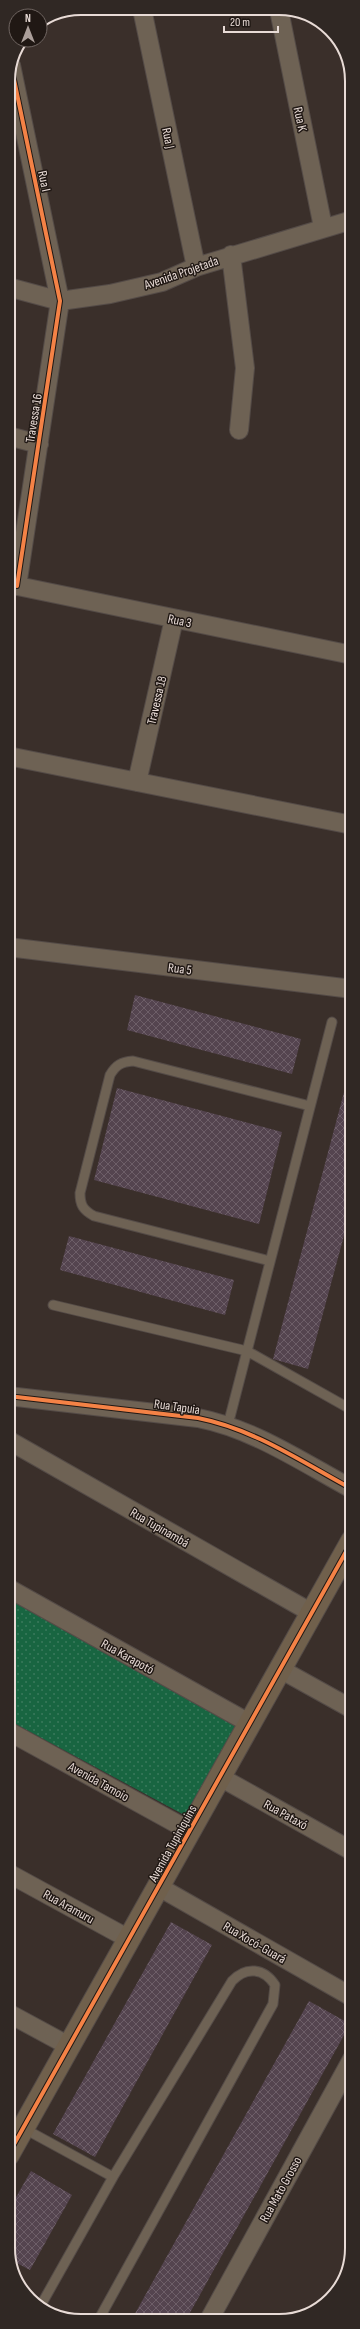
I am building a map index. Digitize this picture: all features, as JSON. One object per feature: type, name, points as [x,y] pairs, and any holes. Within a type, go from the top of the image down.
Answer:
[{"type":"street","name":"Rua J","points":[[143,15],[196,267]]},
{"type":"street","name":"Rua K","points":[[280,15],[323,227]]},
{"type":"street","name":"Rua I","points":[[15,84],[60,301]]},
{"type":"street","name":"Avenida Projetada","points":[[15,290],[60,301],[110,294],[162,282],[196,267],[323,227],[345,222]]},
{"type":"street","points":[[231,256],[245,368],[239,430]]},
{"type":"street","name":"Travessa 16","points":[[15,574],[39,444],[60,301]]},
{"type":"street","points":[[15,438],[39,444]]},
{"type":"street","name":"Rua 3","points":[[15,585],[345,654]]},
{"type":"street","name":"Travessa 18","points":[[137,782],[174,619]]},
{"type":"street","points":[[15,757],[345,824]]},
{"type":"street","name":"Rua 5","points":[[15,948],[345,988]]},
{"type":"street","name":"Rua Tapuia","points":[[15,1397],[228,1421],[345,1484]]},
{"type":"street","name":"Rua Tupinambá","points":[[15,1444],[312,1613]]},
{"type":"street","name":"Avenida Tupiniquins","points":[[15,2142],[312,1613],[345,1566]]},
{"type":"street","name":"Rua Karapotó","points":[[15,1592],[249,1724]]},
{"type":"street","points":[[280,1669],[345,1705]]},
{"type":"street","name":"Avenida Tamoio","points":[[15,1734],[190,1832]]},
{"type":"street","name":"Rua Pataxó","points":[[220,1778],[345,1847]]},
{"type":"street","name":"Rua Aramuru","points":[[15,1877],[129,1939]]},
{"type":"street","name":"Rua Xocó-Guará","points":[[159,1887],[345,1993]]},
{"type":"street","points":[[15,2017],[69,2046]]},
{"type":"street","name":"Rua Mato Grosso","points":[[212,2314],[345,2072]]},
{"type":"lane","points":[[228,1421],[332,1022]]},
{"type":"lane","points":[[270,1260],[94,1216],[85,1211],[80,1203],[80,1193],[110,1075],[115,1066],[123,1062],[133,1061],[310,1106]]},
{"type":"lane","points":[[53,1305],[247,1351],[345,1406]]},
{"type":"lane","points":[[43,2302],[113,2177],[232,1981],[239,1974],[247,1970],[266,1976],[275,1985],[273,2004],[102,2314]]},
{"type":"lane","points":[[23,2128],[113,2177]]},
{"type":"green space","points":[[15,1600],[238,1726],[188,1817],[15,1724]]},
{"type":"building","points":[[135,995],[301,1039],[292,1074],[127,1030]]},
{"type":"building","points":[[117,1088],[282,1132],[259,1224],[94,1180]]},
{"type":"building","points":[[345,1089],[345,1232],[308,1369],[273,1359]]},
{"type":"building","points":[[69,1236],[234,1280],[225,1315],[60,1270]]},
{"type":"building","points":[[171,1922],[212,1945],[95,2157],[53,2134]]},
{"type":"building","points":[[309,2001],[345,2021],[345,2033],[189,2314],[135,2314]]},
{"type":"building","points":[[31,2171],[72,2195],[30,2270],[17,2263],[15,2252],[15,2199]]},
{"type":"cycle path","points":[[15,84],[60,301],[17,586]]},
{"type":"cycle path","points":[[15,1397],[198,1418],[219,1423],[258,1438],[345,1485]]},
{"type":"cycle path","points":[[15,2143],[345,1553]]}]
